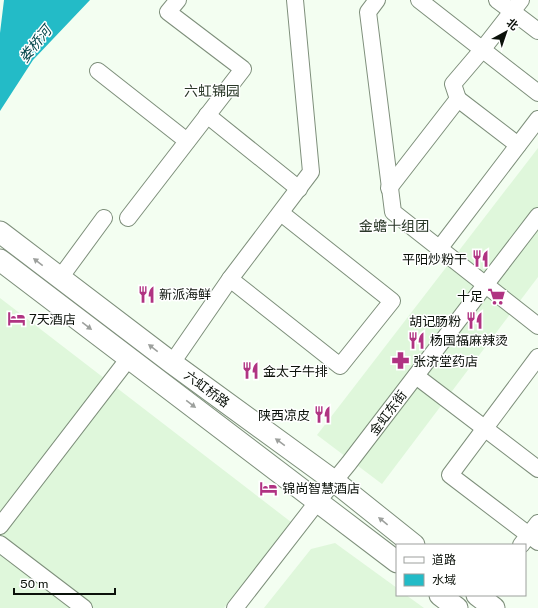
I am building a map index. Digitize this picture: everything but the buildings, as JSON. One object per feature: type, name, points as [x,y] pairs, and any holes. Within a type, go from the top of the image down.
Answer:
[{"type":"main road","name":"六虹桥路","points":[[0,232],[172,363],[334,481],[413,544]]},
{"type":"main road","name":"六虹桥路","points":[[0,260],[396,561]]},
{"type":"main road","points":[[441,596],[457,608]]},
{"type":"street","points":[[128,218],[243,69],[168,12],[178,0]]},
{"type":"street","points":[[172,363],[230,279],[311,172],[295,0]]},
{"type":"street","points":[[377,0],[368,12],[392,212],[538,326]]},
{"type":"street","points":[[419,0],[538,93]]},
{"type":"street","points":[[497,0],[516,6],[538,31]]},
{"type":"street","points":[[516,6],[482,50],[452,84],[458,99],[518,145]]},
{"type":"street","points":[[98,70],[187,141]]},
{"type":"street","points":[[390,188],[458,99]]},
{"type":"street","points":[[207,115],[299,189]]},
{"type":"street","points":[[439,249],[538,119]]},
{"type":"street","points":[[230,279],[340,366],[392,301],[281,213]]},
{"type":"street","name":"金虹东街","points":[[236,608],[538,216]]},
{"type":"street","points":[[60,278],[104,218]]},
{"type":"street","points":[[532,536],[450,475],[538,357]]},
{"type":"street","points":[[0,526],[129,358]]},
{"type":"street","points":[[416,376],[538,470]]},
{"type":"street","points":[[0,544],[84,608]]},
{"type":"shaded area","points":[[538,148],[538,277],[382,484],[317,435]]},
{"type":"shaded area","points":[[0,298],[291,522],[224,608],[0,608]]},
{"type":"shaded area","points":[[335,543],[396,587],[396,596],[407,596],[424,608],[264,608],[311,549]]},
{"type":"water","name":"娄桥河","points":[[4,0],[90,0],[33,60],[0,111],[0,33]]},
{"type":"place","name":"平阳炒粉干","points":[[480,259]]},
{"type":"place","name":"新派海鲜","points":[[146,294]]},
{"type":"place","name":"十足","points":[[496,296]]},
{"type":"place","name":"7天酒店","points":[[16,319]]},
{"type":"place","name":"胡记肠粉","points":[[474,321]]},
{"type":"place","name":"杨国福麻辣烫","points":[[417,340]]},
{"type":"place","name":"张济堂药店","points":[[400,361]]},
{"type":"place","name":"金太子牛排","points":[[250,371]]},
{"type":"place","name":"陕西凉皮","points":[[323,415]]},
{"type":"place","name":"锦尚智慧酒店","points":[[269,488]]},
{"type":"district","name":"六虹锦园","points":[[212,91]]},
{"type":"district","name":"金蟾十组团","points":[[394,226]]}]
